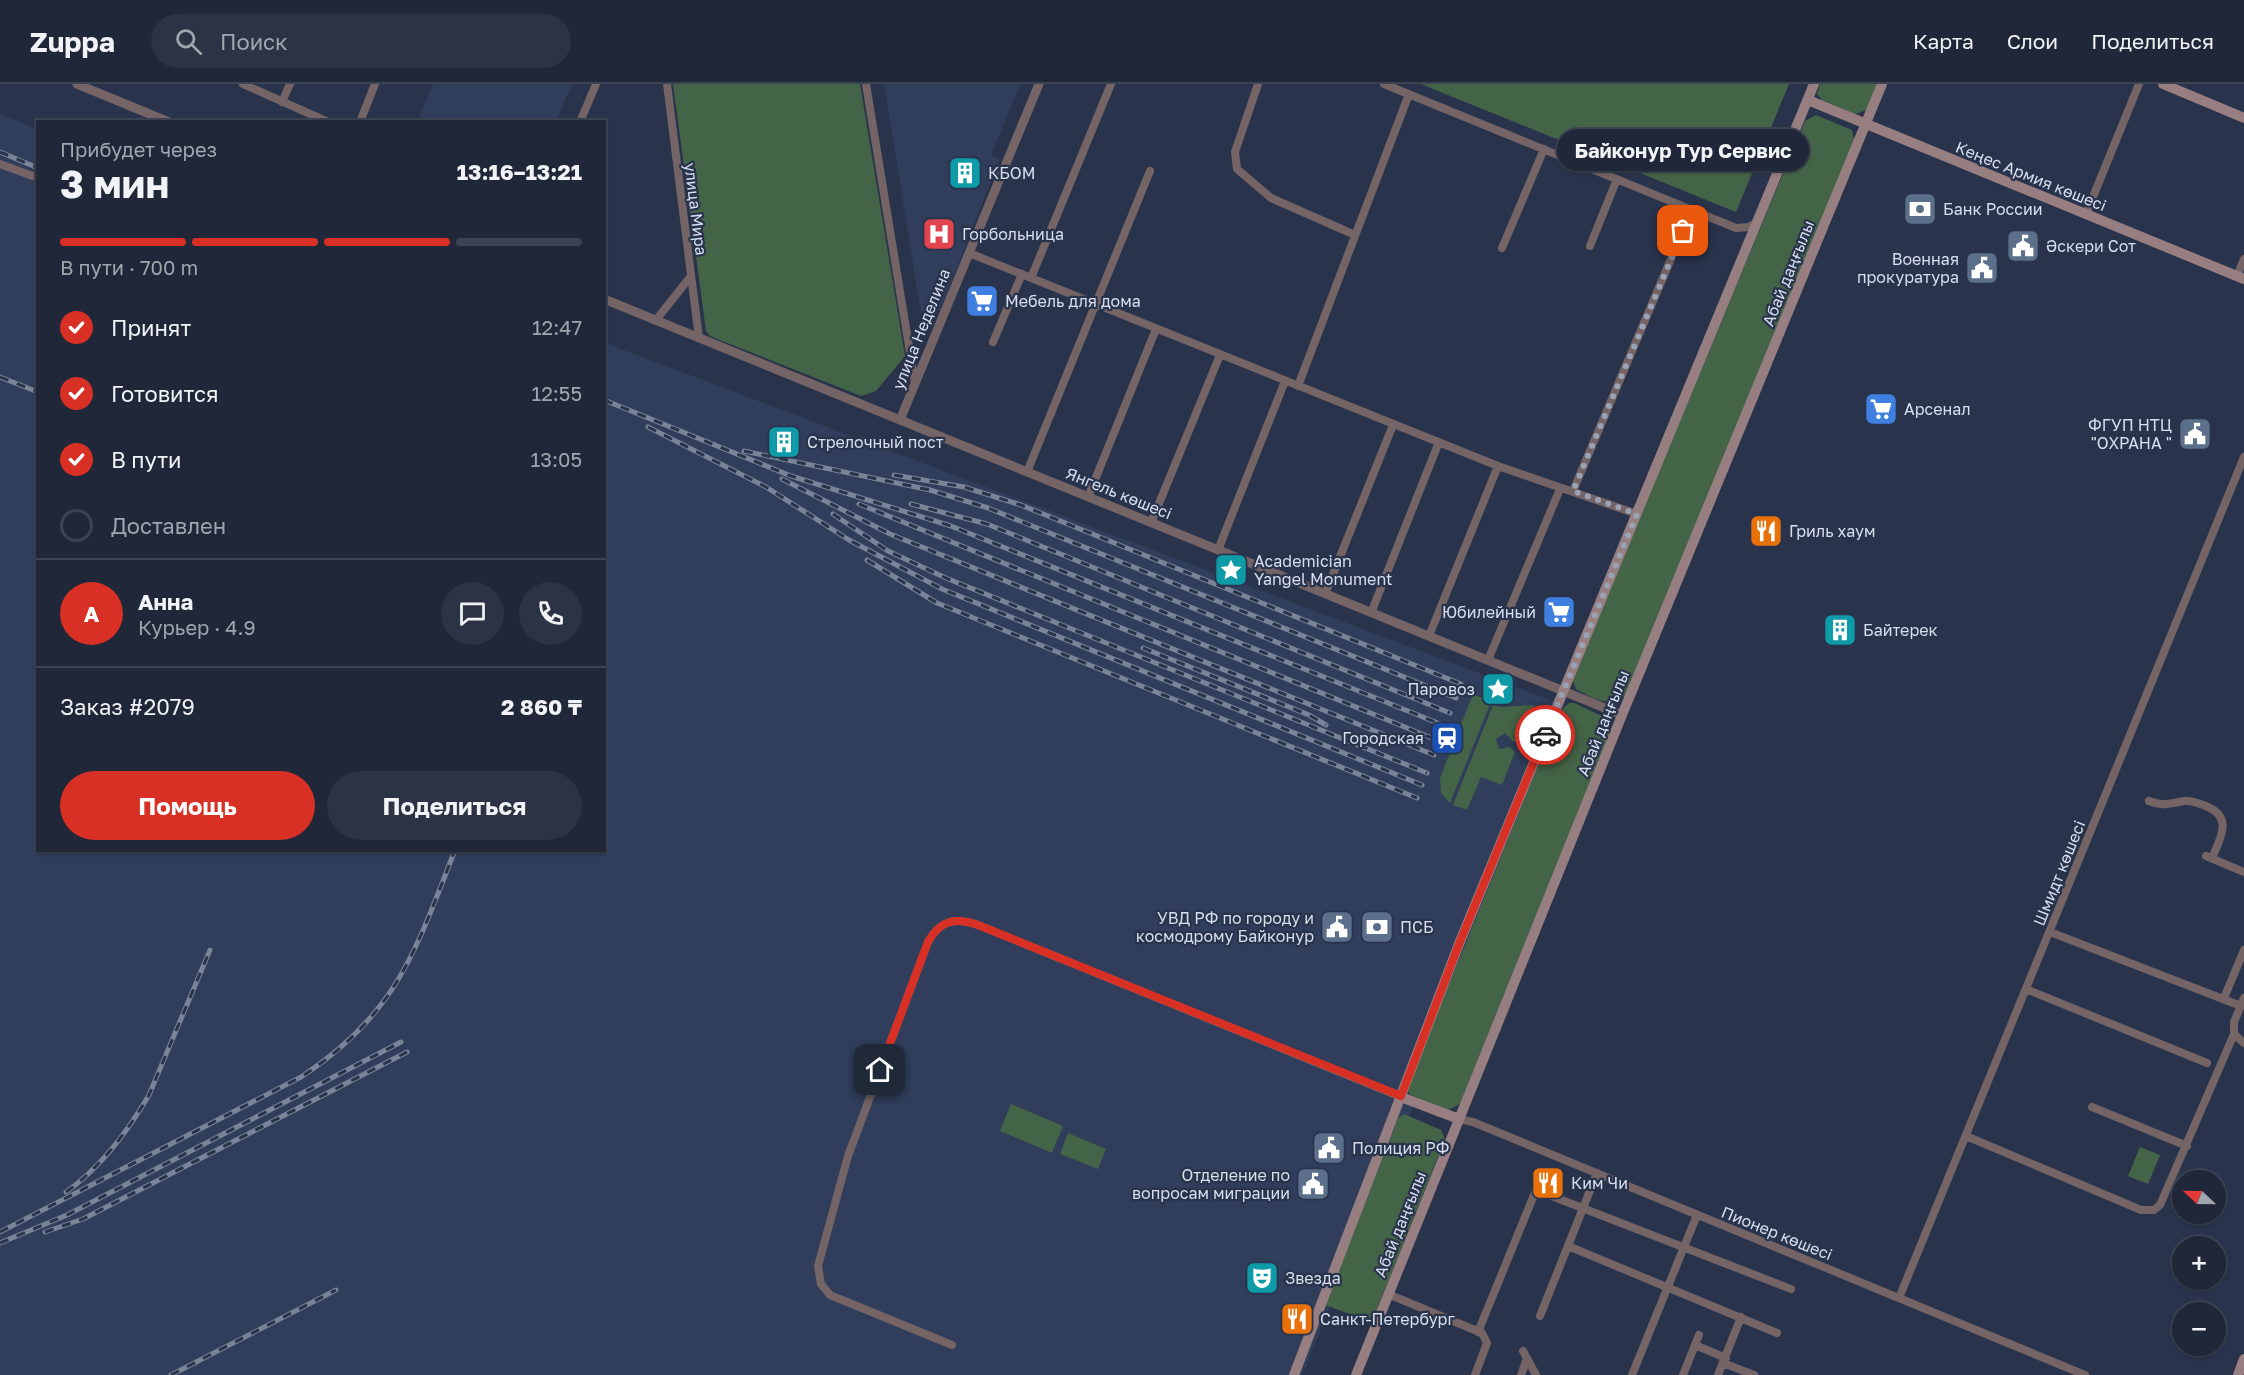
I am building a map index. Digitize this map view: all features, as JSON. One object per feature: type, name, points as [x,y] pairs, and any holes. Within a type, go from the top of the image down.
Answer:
[{"type":"main road","points":[[1294,1375],[1462,936],[1814,84]]},
{"type":"main road","name":"Абай даңғылы","points":[[1356,1375],[1622,715],[1882,84]]},
{"type":"main road","points":[[2163,84],[2244,118]]},
{"type":"main road","name":"Кеңес Армия көшесі","points":[[1808,100],[2241,278]]},
{"type":"main road","points":[[1401,1096],[1459,1119]]},
{"type":"main road","points":[[2238,1375],[2244,1359]]},
{"type":"street","points":[[78,84],[93,87],[165,120]]},
{"type":"street","points":[[243,84],[323,120]]},
{"type":"street","points":[[282,102],[290,84]]},
{"type":"street","points":[[361,120],[375,84]]},
{"type":"street","points":[[581,120],[596,84]]},
{"type":"street","name":"улица Мира","points":[[667,84],[699,338]]},
{"type":"street","points":[[866,84],[915,383]]},
{"type":"street","name":"улица Неделина","points":[[900,420],[1039,84]]},
{"type":"street","points":[[1031,278],[1111,84]]},
{"type":"street","points":[[1258,84],[1234,152],[1237,170],[1271,198],[1355,235]]},
{"type":"street","points":[[1384,84],[1736,228],[1749,227],[1757,223]]},
{"type":"street","points":[[2086,214],[2139,84]]},
{"type":"street","points":[[1298,386],[1409,94]]},
{"type":"street","points":[[1502,248],[1544,149]]},
{"type":"street","points":[[0,164],[36,177]]},
{"type":"street","points":[[1028,472],[1150,171]]},
{"type":"street","points":[[1590,246],[1617,179]]},
{"type":"street","points":[[1573,491],[1692,209]]},
{"type":"street","points":[[969,253],[1393,425],[1560,489],[1573,491],[1637,514]]},
{"type":"street","points":[[2241,278],[2244,259]]},
{"type":"street","points":[[993,342],[1022,274]]},
{"type":"street","points":[[656,320],[691,276]]},
{"type":"street","name":"Янгель көшесі","points":[[606,300],[1622,715]]},
{"type":"street","points":[[1088,497],[1156,329]]},
{"type":"street","points":[[1151,523],[1220,355]]},
{"type":"street","points":[[1218,550],[1285,381]]},
{"type":"street","points":[[1325,594],[1393,425]]},
{"type":"street","points":[[1371,612],[1439,442]]},
{"type":"street","name":"Шмидт көшесі","points":[[1899,1298],[2244,457]]},
{"type":"street","points":[[1429,636],[1498,466]]},
{"type":"street","points":[[1488,660],[1560,489]]},
{"type":"street","points":[[2149,801],[2167,805],[2193,801],[2216,811],[2222,818],[2224,827],[2209,857],[2244,872]]},
{"type":"street","points":[[952,1345],[830,1295],[821,1284],[818,1266],[848,1156],[928,942],[939,926],[956,920],[978,925],[1401,1096]]},
{"type":"street","points":[[1966,1136],[2148,1211],[2160,1205],[2234,1034],[2235,1022],[2242,1002],[2224,998],[2050,932]]},
{"type":"street","points":[[2224,998],[2244,950]]},
{"type":"street","points":[[2026,989],[2207,1063]]},
{"type":"street","points":[[2234,1034],[2244,1043]]},
{"type":"street","points":[[2092,1107],[2187,1146]]},
{"type":"street","name":"Пионер көшесі","points":[[1459,1119],[1597,1173],[2085,1375]]},
{"type":"street","points":[[1540,1316],[1597,1173]]},
{"type":"street","points":[[1478,1332],[1536,1190],[1791,1289]]},
{"type":"street","points":[[1632,1375],[1696,1215]]},
{"type":"street","points":[[1568,1246],[1669,1286],[1777,1333]]},
{"type":"street","points":[[1388,1294],[1478,1332],[1486,1338],[1487,1343],[1475,1375]]},
{"type":"street","points":[[1718,1375],[1741,1317]]},
{"type":"street","points":[[1683,1375],[1699,1335]]},
{"type":"street","points":[[1695,1345],[1754,1375]]},
{"type":"street","points":[[1521,1375],[1525,1355],[1536,1375]]},
{"type":"shaded area","points":[[433,84],[572,84],[556,120],[418,120]]},
{"type":"shaded area","name":"Горбольница","points":[[884,84],[1020,84],[991,155],[1000,159],[940,310],[921,313]]},
{"type":"shaded area","points":[[0,114],[36,129],[36,852],[606,852],[606,343],[1577,710],[1302,1375],[0,1375]]},
{"type":"green space","points":[[673,84],[860,84],[905,356],[876,391],[861,396],[710,336],[706,331]]},
{"type":"green space","points":[[1421,84],[1789,84],[1736,212]]},
{"type":"green space","points":[[1820,84],[1877,84],[1867,110],[1855,114],[1822,100],[1817,94]]},
{"type":"green space","points":[[1816,115],[1852,130],[1854,140],[1627,693],[1615,701],[1595,699],[1576,689],[1573,681],[1574,674],[1805,121]]},
{"type":"green space","points":[[1473,694],[1491,702],[1450,803],[1441,793],[1440,778]]},
{"type":"green space","points":[[1569,703],[1574,703],[1608,719],[1610,732],[1460,1104],[1448,1110],[1411,1095],[1408,1091],[1410,1080],[1560,712]]},
{"type":"green space","points":[[1493,705],[1500,707],[1534,705],[1519,743],[1512,741],[1505,733],[1496,739],[1499,749],[1510,747],[1515,752],[1502,785],[1481,777],[1467,810],[1453,805]]},
{"type":"green space","points":[[1011,1104],[1063,1126],[1052,1153],[1000,1131]]},
{"type":"green space","points":[[1404,1114],[1441,1130],[1445,1139],[1372,1322],[1325,1305],[1398,1118]]},
{"type":"green space","points":[[1068,1133],[1106,1149],[1098,1169],[1060,1154]]},
{"type":"green space","points":[[2140,1147],[2160,1155],[2148,1184],[2128,1176]]},
{"type":"railway","points":[[0,152],[36,167]]},
{"type":"railway","points":[[0,377],[36,391]]},
{"type":"railway","points":[[606,401],[791,476],[951,526],[1445,726]]},
{"type":"railway","points":[[648,427],[766,487],[849,540],[942,589],[1422,785]]},
{"type":"railway","points":[[744,451],[930,490],[988,508],[1456,698]]},
{"type":"railway","points":[[894,475],[964,487],[1021,505],[1461,684]]},
{"type":"railway","points":[[782,479],[890,534],[1434,755]]},
{"type":"railway","points":[[859,504],[1439,741]]},
{"type":"railway","points":[[911,504],[987,524],[1450,713]]},
{"type":"railway","points":[[833,514],[888,551],[946,578],[1427,773]]},
{"type":"railway","points":[[867,560],[937,603],[1417,798]]},
{"type":"railway","points":[[1143,648],[1309,715],[1326,725]]},
{"type":"railway","points":[[0,1232],[301,1077],[334,1053],[360,1029],[399,978],[428,920],[454,852]]},
{"type":"railway","points":[[66,1192],[102,1160],[132,1122],[149,1095],[210,950]]},
{"type":"railway","points":[[0,1243],[67,1215],[401,1042]]},
{"type":"railway","points":[[45,1232],[83,1219],[407,1052]]},
{"type":"railway","points":[[171,1375],[336,1290]]},
{"type":"way so far","points":[[1545,735],[1637,514],[1573,491],[1683,231]]},
{"type":"place","name":"КБОМ","points":[[965,173]]},
{"type":"place","name":"Банк России","points":[[1920,209]]},
{"type":"place","name":"Байконур Тур Сервис","points":[[1683,231]]},
{"type":"place","name":"Горбольница","points":[[939,234]]},
{"type":"place","name":"Әскери Сот","points":[[2023,246]]},
{"type":"place","name":"Военная прокуратура","points":[[1982,268]]},
{"type":"place","name":"Мебель для дома","points":[[982,301]]},
{"type":"place","name":"Арсенал","points":[[1881,409]]},
{"type":"place","name":"ФГУП НТЦ \"ОХРАНА \"","points":[[2195,434]]},
{"type":"place","name":"Стрелочный пост","points":[[784,442]]},
{"type":"place","name":"Гриль хаум","points":[[1766,531]]},
{"type":"place","name":"Academician Yangel Monument","points":[[1231,570]]},
{"type":"place","name":"Юбилейный","points":[[1559,612]]},
{"type":"place","name":"Байтерек","points":[[1840,630]]},
{"type":"place","name":"Паровоз","points":[[1498,689]]},
{"type":"place","name":"Городская","points":[[1447,738]]},
{"type":"place","name":"УВД РФ по городу и космодрому Байконур","points":[[1337,927]]},
{"type":"place","name":"ПСБ","points":[[1377,927]]},
{"type":"place","name":"Полиция РФ","points":[[1329,1148]]},
{"type":"place","name":"Ким Чи","points":[[1548,1183]]},
{"type":"place","name":"Отделение по вопросам миграции","points":[[1313,1184]]},
{"type":"place","name":"Звезда","points":[[1262,1278]]},
{"type":"place","name":"Санкт-Петербург","points":[[1297,1319]]},
{"type":"route","points":[[880,1070],[928,942],[939,926],[956,920],[978,925],[1401,1096],[1459,944],[1545,735]]}]
